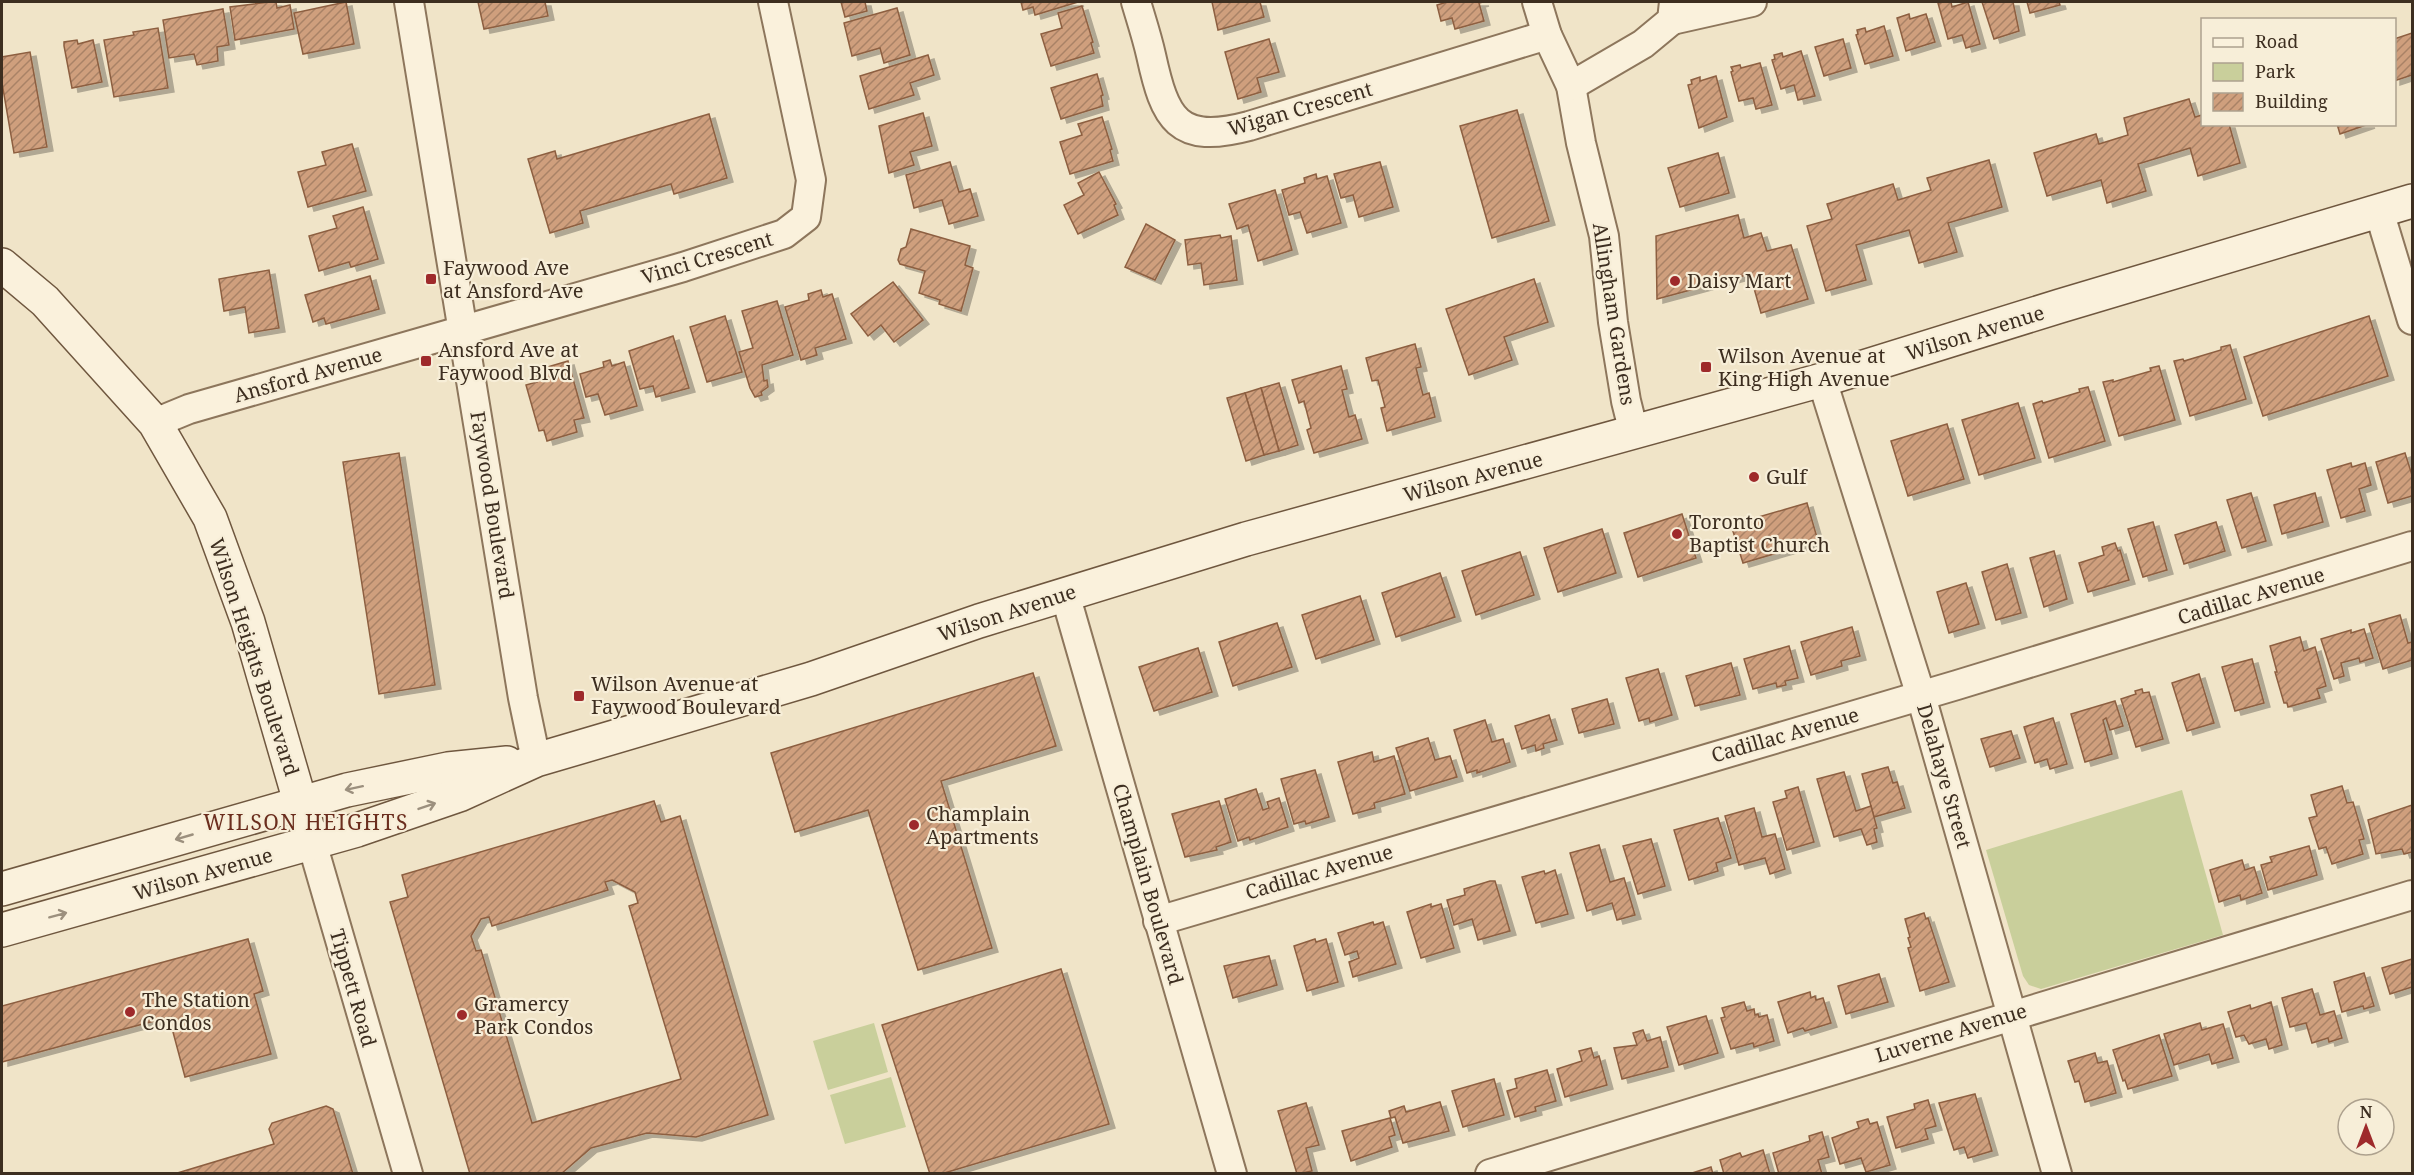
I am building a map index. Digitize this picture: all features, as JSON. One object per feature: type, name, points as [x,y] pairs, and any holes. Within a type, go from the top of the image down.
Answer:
[{"type":"main road","name":"Wilson Avenue","points":[[2,930],[357,830],[459,795],[536,760],[811,679],[979,621],[1246,539],[1822,380],[2071,302],[2412,201]]},
{"type":"main road","name":"Wilson Heights Boulevard","points":[[2,265],[45,301],[155,423],[210,518],[248,622],[300,802]]},
{"type":"main road","name":"Wilson Avenue","points":[[2,889],[300,802],[448,769],[536,760]]},
{"type":"main road","name":"Tippett Road","points":[[300,802],[312,843]]},
{"type":"street","name":"Faywood Boulevard","points":[[409,2],[523,698],[536,760]]},
{"type":"street","name":"Vinci Crescent","points":[[462,331],[683,267],[784,234],[806,216],[811,180],[773,2]]},
{"type":"street","name":"Wigan Crescent","points":[[1136,2],[1157,85],[1167,110],[1181,125],[1199,132],[1224,133],[1547,35]]},
{"type":"street","name":"Allingham Gardens","points":[[1537,2],[1547,35],[1571,86],[1581,143],[1604,236],[1613,322],[1626,401],[1634,433]]},
{"type":"street","points":[[1571,86],[1643,44],[1673,11],[1752,2]]},
{"type":"street","points":[[2379,211],[2412,320]]},
{"type":"street","name":"Ansford Avenue","points":[[155,423],[189,409],[462,331]]},
{"type":"street","name":"Delahaye Street","points":[[1822,380],[1921,696],[2057,1173]]},
{"type":"street","name":"Cadillac Avenue","points":[[1158,921],[1921,696],[2412,546]]},
{"type":"street","name":"Champlain Boulevard","points":[[1065,594],[1232,1173]]},
{"type":"street","name":"Tippett Road","points":[[312,843],[408,1173]]},
{"type":"street","name":"Luverne Avenue","points":[[1490,1173],[2412,895]]},
{"type":"green space","points":[[2182,790],[2223,935],[2041,989],[2029,985],[2023,976],[1986,850]]},
{"type":"green space","points":[[874,1023],[888,1072],[828,1090],[813,1041]]},
{"type":"green space","points":[[891,1077],[906,1127],[845,1144],[830,1095]]},
{"type":"building","points":[[276,2],[277,8],[290,5],[294,29],[235,40],[230,7]]},
{"type":"building","points":[[346,2],[354,44],[303,54],[294,13]]},
{"type":"building","points":[[478,2],[545,2],[548,16],[484,29]]},
{"type":"building","points":[[841,2],[865,2],[867,11],[845,17]]},
{"type":"building","points":[[1021,2],[1078,2],[1035,15],[1033,7],[1023,10]]},
{"type":"building","points":[[1212,2],[1260,2],[1264,17],[1218,30]]},
{"type":"building","points":[[1447,2],[1483,2],[1479,3],[1484,21],[1455,29],[1452,18],[1441,21],[1437,5]]},
{"type":"building","points":[[1951,2],[1952,7],[1968,2],[1980,44],[1966,48],[1962,35],[1948,39],[1938,3]]},
{"type":"building","points":[[1982,2],[2013,2],[2019,31],[1994,39]]},
{"type":"building","points":[[2027,2],[2059,2],[2060,5],[2030,13]]},
{"type":"building","points":[[1082,6],[1094,53],[1051,66],[1041,34],[1062,28],[1058,13]]},
{"type":"building","points":[[897,8],[910,55],[884,63],[880,48],[852,56],[844,23]]},
{"type":"building","points":[[223,9],[229,45],[217,47],[218,61],[197,65],[194,54],[169,58],[163,20]]},
{"type":"building","points":[[1909,14],[1910,19],[1926,14],[1935,42],[1906,51],[1897,18]]},
{"type":"building","points":[[1884,26],[1893,56],[1865,64],[1856,35],[1857,30],[1865,28],[1866,32]]},
{"type":"building","points":[[158,28],[168,88],[114,97],[104,40]]},
{"type":"building","points":[[2412,33],[2412,75],[2396,80],[2396,38]]},
{"type":"building","points":[[1269,39],[1279,72],[1257,78],[1261,92],[1238,99],[1225,52]]},
{"type":"building","points":[[1843,39],[1851,68],[1824,76],[1815,47]]},
{"type":"building","points":[[77,40],[78,44],[93,40],[102,82],[72,88],[64,42]]},
{"type":"building","points":[[1801,51],[1815,96],[1798,100],[1794,85],[1781,89],[1772,60],[1775,59],[1774,55],[1782,53],[1783,57]]},
{"type":"building","points":[[30,52],[47,147],[14,153],[2,83],[2,57]]},
{"type":"building","points":[[928,55],[934,75],[910,83],[914,95],[869,109],[860,76]]},
{"type":"building","points":[[1760,63],[1772,105],[1756,109],[1753,98],[1739,101],[1731,67],[1740,65],[1741,68]]},
{"type":"building","points":[[1097,74],[1103,95],[1101,96],[1103,106],[1061,119],[1051,88]]},
{"type":"building","points":[[1716,76],[1727,117],[1699,128],[1688,85],[1692,84],[1691,80],[1700,77],[1700,81]]},
{"type":"building","points":[[2189,99],[2195,117],[2201,115],[2201,126],[2230,126],[2240,163],[2198,176],[2190,148],[2138,164],[2146,191],[2107,203],[2101,180],[2047,196],[2034,153],[2096,134],[2099,144],[2128,135],[2124,118]]},
{"type":"building","points":[[1517,110],[1549,221],[1492,238],[1460,126]]},
{"type":"building","points":[[923,113],[932,146],[910,152],[914,165],[889,173],[879,126]]},
{"type":"building","points":[[709,114],[727,178],[674,194],[671,184],[580,211],[583,223],[550,233],[528,159],[555,151],[557,159]]},
{"type":"building","points":[[1102,117],[1112,149],[1110,150],[1113,161],[1070,174],[1060,142],[1082,135],[1078,124]]},
{"type":"building","points":[[2338,126],[2363,126],[2340,134]]},
{"type":"building","points":[[352,144],[366,191],[308,207],[298,172],[326,165],[322,152]]},
{"type":"building","points":[[1718,153],[1729,193],[1680,207],[1668,168]]},
{"type":"building","points":[[1989,160],[2002,207],[1948,223],[1957,252],[1919,263],[1909,230],[1856,245],[1866,280],[1826,291],[1807,226],[1832,219],[1827,204],[1893,184],[1898,200],[1931,190],[1927,178]]},
{"type":"building","points":[[950,162],[959,192],[970,189],[978,216],[949,224],[942,200],[914,208],[906,175]]},
{"type":"building","points":[[1380,162],[1393,207],[1359,217],[1353,195],[1341,198],[1334,174]]},
{"type":"building","points":[[1099,172],[1116,204],[1114,205],[1118,215],[1078,234],[1064,205],[1084,195],[1078,183]]},
{"type":"building","points":[[1316,174],[1317,179],[1327,176],[1341,223],[1307,233],[1300,212],[1289,215],[1282,190],[1305,183],[1304,178]]},
{"type":"building","points":[[1275,190],[1292,250],[1258,261],[1248,225],[1237,229],[1229,204]]},
{"type":"building","points":[[363,207],[378,259],[351,267],[349,262],[319,271],[309,236],[337,228],[333,216]]},
{"type":"building","points":[[1738,215],[1744,238],[1761,233],[1767,251],[1791,245],[1808,299],[1761,313],[1750,274],[1657,299],[1656,236]]},
{"type":"building","points":[[1146,224],[1175,240],[1155,280],[1125,267]]},
{"type":"building","points":[[911,229],[970,246],[965,265],[973,268],[961,311],[939,304],[940,300],[919,293],[925,271],[900,264],[898,260],[901,249],[906,247]]},
{"type":"building","points":[[1220,235],[1221,238],[1231,236],[1237,280],[1204,285],[1201,263],[1188,265],[1185,240]]},
{"type":"building","points":[[269,270],[279,328],[249,333],[245,307],[224,311],[219,279]]},
{"type":"building","points":[[370,276],[379,309],[326,324],[324,318],[313,322],[305,295]]},
{"type":"building","points":[[1534,279],[1548,322],[1504,337],[1512,360],[1469,375],[1446,309]]},
{"type":"building","points":[[893,282],[923,320],[894,342],[881,325],[868,336],[851,314]]},
{"type":"building","points":[[821,290],[823,297],[832,294],[846,339],[815,348],[817,355],[801,360],[785,307],[809,300],[808,294]]},
{"type":"building","points":[[777,301],[793,355],[762,365],[764,381],[767,380],[768,387],[761,392],[762,395],[755,397],[739,352],[753,348],[742,311]]},
{"type":"building","points":[[725,316],[742,372],[707,382],[690,327]]},
{"type":"building","points":[[2369,316],[2388,376],[2263,416],[2244,357]]},
{"type":"building","points":[[673,336],[689,388],[656,397],[653,386],[640,389],[629,351]]},
{"type":"building","points":[[1415,344],[1421,367],[1416,368],[1423,395],[1429,393],[1435,417],[1387,431],[1381,408],[1385,407],[1378,380],[1372,381],[1366,358]]},
{"type":"building","points":[[2230,345],[2246,399],[2190,416],[2174,361],[2183,359],[2184,361]]},
{"type":"building","points":[[610,360],[612,366],[624,362],[637,406],[605,415],[598,394],[586,397],[580,374],[604,367],[603,362]]},
{"type":"building","points":[[568,361],[584,418],[574,420],[577,432],[547,441],[544,430],[539,431],[526,385],[537,382],[534,371]]},
{"type":"building","points":[[1341,366],[1347,389],[1342,390],[1349,417],[1355,415],[1362,439],[1314,453],[1307,430],[1311,428],[1304,401],[1299,403],[1292,380]]},
{"type":"building","points":[[2159,366],[2175,420],[2119,436],[2103,382],[2113,380],[2113,382],[2151,371],[2150,368]]},
{"type":"building","points":[[1279,383],[1298,445],[1279,451],[1261,388]]},
{"type":"building","points":[[2088,387],[2105,441],[2049,458],[2033,404],[2080,392],[2079,389]]},
{"type":"building","points":[[1261,388],[1279,451],[1264,455],[1245,393]]},
{"type":"building","points":[[1245,393],[1264,455],[1246,461],[1227,398]]},
{"type":"building","points":[[2018,403],[2035,458],[1979,475],[1962,420]]},
{"type":"building","points":[[1947,424],[1964,479],[1908,496],[1891,441]]},
{"type":"building","points":[[399,453],[435,685],[379,694],[343,462]]},
{"type":"building","points":[[2405,453],[2412,475],[2412,496],[2388,503],[2376,462]]},
{"type":"building","points":[[2351,463],[2352,467],[2365,463],[2371,485],[2359,489],[2365,511],[2341,518],[2327,470]]},
{"type":"building","points":[[2251,493],[2266,541],[2242,548],[2227,500]]},
{"type":"building","points":[[2315,493],[2323,522],[2282,534],[2274,505]]},
{"type":"building","points":[[1807,503],[1818,541],[1743,563],[1731,525]]},
{"type":"building","points":[[1682,514],[1696,558],[1638,577],[1624,533]]},
{"type":"building","points":[[2153,522],[2167,570],[2143,577],[2128,529]]},
{"type":"building","points":[[2216,522],[2225,551],[2184,564],[2175,535]]},
{"type":"building","points":[[1602,529],[1616,573],[1558,592],[1544,548]]},
{"type":"building","points":[[2115,543],[2118,551],[2120,550],[2129,580],[2088,592],[2079,563],[2104,555],[2102,547]]},
{"type":"building","points":[[2054,551],[2067,599],[2044,607],[2030,558]]},
{"type":"building","points":[[1520,552],[1534,595],[1476,615],[1462,571]]},
{"type":"building","points":[[2007,564],[2021,613],[1996,620],[1982,572]]},
{"type":"building","points":[[1440,573],[1455,617],[1396,637],[1382,593]]},
{"type":"building","points":[[1966,583],[1979,624],[1949,633],[1937,592]]},
{"type":"building","points":[[1360,596],[1374,640],[1316,659],[1302,615]]},
{"type":"building","points":[[2400,615],[2408,643],[2412,642],[2412,660],[2383,669],[2369,624]]},
{"type":"building","points":[[1277,623],[1292,667],[1233,686],[1219,642]]},
{"type":"building","points":[[1852,627],[1860,656],[1841,661],[1842,666],[1811,675],[1801,642]]},
{"type":"building","points":[[2364,629],[2373,658],[2360,662],[2359,658],[2341,663],[2344,676],[2334,679],[2321,639],[2351,630],[2351,633]]},
{"type":"building","points":[[2300,637],[2304,651],[2315,647],[2326,686],[2317,689],[2320,698],[2288,707],[2287,703],[2284,703],[2270,646]]},
{"type":"building","points":[[1789,646],[1798,678],[1785,681],[1786,685],[1777,687],[1776,683],[1753,689],[1744,659]]},
{"type":"building","points":[[1198,648],[1212,692],[1154,711],[1139,667]]},
{"type":"building","points":[[2252,659],[2264,703],[2235,711],[2222,667]]},
{"type":"building","points":[[1731,663],[1740,695],[1695,706],[1686,676]]},
{"type":"building","points":[[1658,669],[1672,715],[1650,722],[1649,718],[1639,721],[1626,678]]},
{"type":"building","name":"Champlain Apartments","points":[[1033,673],[1056,746],[941,781],[992,948],[918,970],[868,810],[795,832],[771,753]]},
{"type":"building","points":[[2199,674],[2214,723],[2187,731],[2172,683]]},
{"type":"building","points":[[2142,689],[2143,693],[2149,692],[2163,739],[2136,747],[2121,699],[2136,694],[2135,691]]},
{"type":"building","points":[[1607,699],[1614,724],[1579,733],[1572,709]]},
{"type":"building","points":[[2115,701],[2123,726],[2110,730],[2106,718],[2103,720],[2112,754],[2085,762],[2071,714]]},
{"type":"building","points":[[1549,715],[1557,740],[1543,744],[1544,748],[1536,751],[1535,745],[1522,749],[1515,726]]},
{"type":"building","points":[[2053,718],[2067,764],[2050,769],[2047,759],[2035,763],[2024,727]]},
{"type":"building","points":[[1485,720],[1492,742],[1503,739],[1510,762],[1477,773],[1477,770],[1467,773],[1454,730]]},
{"type":"building","points":[[2011,731],[2020,758],[1990,767],[1981,739]]},
{"type":"building","points":[[1428,738],[1435,760],[1450,756],[1457,777],[1410,791],[1396,748]]},
{"type":"building","points":[[1372,752],[1374,762],[1394,756],[1405,794],[1374,803],[1375,808],[1353,814],[1338,762]]},
{"type":"building","points":[[1888,767],[1893,783],[1897,782],[1905,808],[1874,817],[1862,774]]},
{"type":"building","points":[[1315,770],[1329,817],[1306,824],[1305,821],[1294,824],[1281,779]]},
{"type":"building","points":[[1844,772],[1856,811],[1871,806],[1877,828],[1874,829],[1877,842],[1867,845],[1861,829],[1834,837],[1817,779]]},
{"type":"building","points":[[2342,786],[2347,803],[2353,802],[2364,839],[2359,840],[2363,854],[2332,864],[2326,847],[2319,849],[2309,818],[2317,816],[2311,795]]},
{"type":"building","points":[[1798,787],[1814,842],[1787,850],[1773,802],[1787,798],[1785,791]]},
{"type":"building","points":[[1256,789],[1263,810],[1269,808],[1267,802],[1279,798],[1288,827],[1250,840],[1249,837],[1238,841],[1225,799]]},
{"type":"building","name":"Gramercy Park Condos","points":[[654,801],[661,822],[680,816],[768,1115],[696,1137],[647,1133],[591,1148],[561,1174],[470,1174],[390,902],[408,897],[402,875]],"holes":[[[612,880],[635,892],[638,903],[629,906],[681,1079],[532,1123],[481,950],[476,951],[471,936],[481,919],[489,917],[492,926],[608,890],[605,882]]]},
{"type":"building","points":[[1219,801],[1231,842],[1216,847],[1217,850],[1185,857],[1172,814]]},
{"type":"building","points":[[2412,805],[2412,852],[2404,854],[2402,849],[2376,854],[2368,820]]},
{"type":"building","points":[[1754,808],[1762,837],[1775,834],[1785,869],[1770,874],[1765,858],[1739,865],[1725,816]]},
{"type":"building","points":[[1718,818],[1731,858],[1716,863],[1718,871],[1689,880],[1674,830]]},
{"type":"building","points":[[1651,839],[1665,886],[1638,894],[1623,846]]},
{"type":"building","points":[[1599,845],[1610,882],[1624,878],[1635,915],[1617,920],[1612,903],[1587,911],[1570,853]]},
{"type":"building","points":[[2309,846],[2317,875],[2268,890],[2261,865],[2272,862],[2270,857]]},
{"type":"building","points":[[2242,860],[2245,870],[2254,867],[2262,893],[2241,900],[2240,895],[2219,902],[2210,870]]},
{"type":"building","points":[[1555,870],[1568,914],[1536,923],[1522,877],[1544,871],[1545,874]]},
{"type":"building","points":[[1495,881],[1510,931],[1478,940],[1472,919],[1454,925],[1447,900],[1465,895],[1464,889]]},
{"type":"building","points":[[1431,904],[1431,907],[1441,904],[1454,948],[1421,958],[1407,912]]},
{"type":"building","points":[[1924,913],[1926,919],[1928,918],[1949,982],[1920,991],[1908,948],[1911,947],[1908,938],[1910,937],[1905,919]]},
{"type":"building","points":[[1373,922],[1374,925],[1383,922],[1396,964],[1353,977],[1349,962],[1359,958],[1357,951],[1345,955],[1338,933]]},
{"type":"building","name":"The Station Condos","points":[[248,939],[263,991],[254,994],[271,1054],[185,1077],[169,1017],[2,1062],[2,1006]]},
{"type":"building","points":[[1315,939],[1316,942],[1326,939],[1338,982],[1307,991],[1294,946]]},
{"type":"building","points":[[1269,956],[1277,985],[1233,998],[1224,966]]},
{"type":"building","points":[[2412,959],[2412,987],[2390,994],[2382,968]]},
{"type":"building","points":[[1061,969],[1109,1124],[941,1174],[930,1174],[882,1025]]},
{"type":"building","points":[[2364,973],[2374,1006],[2364,1009],[2363,1006],[2342,1012],[2334,982]]},
{"type":"building","points":[[1879,974],[1888,1002],[1846,1014],[1838,986]]},
{"type":"building","points":[[2312,989],[2320,1015],[2334,1011],[2342,1038],[2329,1042],[2328,1038],[2312,1043],[2306,1023],[2290,1027],[2282,998]]},
{"type":"building","points":[[1810,992],[1811,998],[1815,996],[1816,1000],[1823,998],[1831,1023],[1805,1031],[1803,1028],[1788,1033],[1778,1002]]},
{"type":"building","points":[[1744,1002],[1747,1011],[1754,1009],[1755,1015],[1758,1014],[1759,1017],[1767,1015],[1774,1041],[1754,1047],[1753,1043],[1731,1049],[1721,1018],[1725,1017],[1722,1008]]},
{"type":"building","points":[[2271,1002],[2282,1045],[2269,1049],[2266,1039],[2249,1044],[2244,1035],[2236,1037],[2228,1012],[2250,1005],[2251,1009]]},
{"type":"building","points":[[1706,1016],[1718,1053],[1679,1065],[1667,1027]]},
{"type":"building","points":[[2200,1023],[2202,1030],[2223,1024],[2233,1058],[2212,1064],[2209,1054],[2174,1065],[2164,1034]]},
{"type":"building","points":[[1643,1030],[1647,1041],[1660,1037],[1668,1067],[1622,1079],[1614,1048],[1637,1045],[1633,1033]]},
{"type":"building","points":[[2159,1035],[2172,1076],[2128,1089],[2113,1050]]},
{"type":"building","points":[[1591,1048],[1594,1058],[1599,1056],[1607,1085],[1565,1097],[1557,1069],[1582,1061],[1579,1051]]},
{"type":"building","points":[[2095,1053],[2098,1063],[2107,1061],[2116,1093],[2085,1102],[2079,1081],[2075,1082],[2068,1061]]},
{"type":"building","points":[[1547,1070],[1556,1101],[1535,1107],[1536,1111],[1515,1117],[1507,1091],[1517,1088],[1515,1079]]},
{"type":"building","points":[[1494,1079],[1504,1115],[1463,1127],[1452,1091]]},
{"type":"building","points":[[1975,1094],[1992,1151],[1968,1158],[1964,1147],[1954,1150],[1939,1103]]},
{"type":"building","points":[[1928,1100],[1936,1126],[1925,1129],[1928,1139],[1896,1148],[1887,1117],[1915,1109],[1914,1104]]},
{"type":"building","points":[[1440,1102],[1449,1131],[1403,1143],[1395,1117],[1391,1118],[1389,1111],[1404,1106],[1406,1112]]},
{"type":"building","points":[[1306,1103],[1319,1145],[1306,1148],[1312,1171],[1297,1174],[1278,1111]]},
{"type":"building","points":[[326,1106],[333,1109],[353,1174],[174,1174],[274,1144],[269,1129],[272,1123]]},
{"type":"building","points":[[1390,1118],[1395,1135],[1389,1137],[1392,1147],[1351,1161],[1342,1131]]},
{"type":"building","points":[[1868,1119],[1870,1124],[1877,1122],[1890,1165],[1866,1172],[1861,1158],[1840,1164],[1832,1138],[1859,1128],[1857,1122]]},
{"type":"building","points":[[1822,1132],[1829,1157],[1818,1160],[1822,1174],[1779,1174],[1773,1153],[1810,1141],[1809,1136]]},
{"type":"building","points":[[1763,1150],[1770,1174],[1724,1174],[1720,1160],[1740,1153],[1742,1157]]},
{"type":"building","points":[[1711,1167],[1713,1174],[1689,1174]]},
{"type":"place","name":"Faywood Ave at Ansford Ave","points":[[431,279]]},
{"type":"place","name":"Daisy Mart","points":[[1675,281]]},
{"type":"place","name":"Ansford Ave at Faywood Blvd","points":[[426,361]]},
{"type":"place","name":"Wilson Avenue at King High Avenue","points":[[1706,367]]},
{"type":"place","name":"Gulf","points":[[1754,477]]},
{"type":"place","name":"Toronto Baptist Church","points":[[1677,534]]},
{"type":"place","name":"Wilson Avenue at Faywood Boulevard","points":[[579,696]]},
{"type":"place","name":"Champlain Apartments","points":[[914,825]]},
{"type":"place","name":"The Station Condos","points":[[130,1012]]},
{"type":"place","name":"Gramercy Park Condos","points":[[462,1015]]},
{"type":"district","name":"WILSON HEIGHTS","points":[[306,823]]}]
